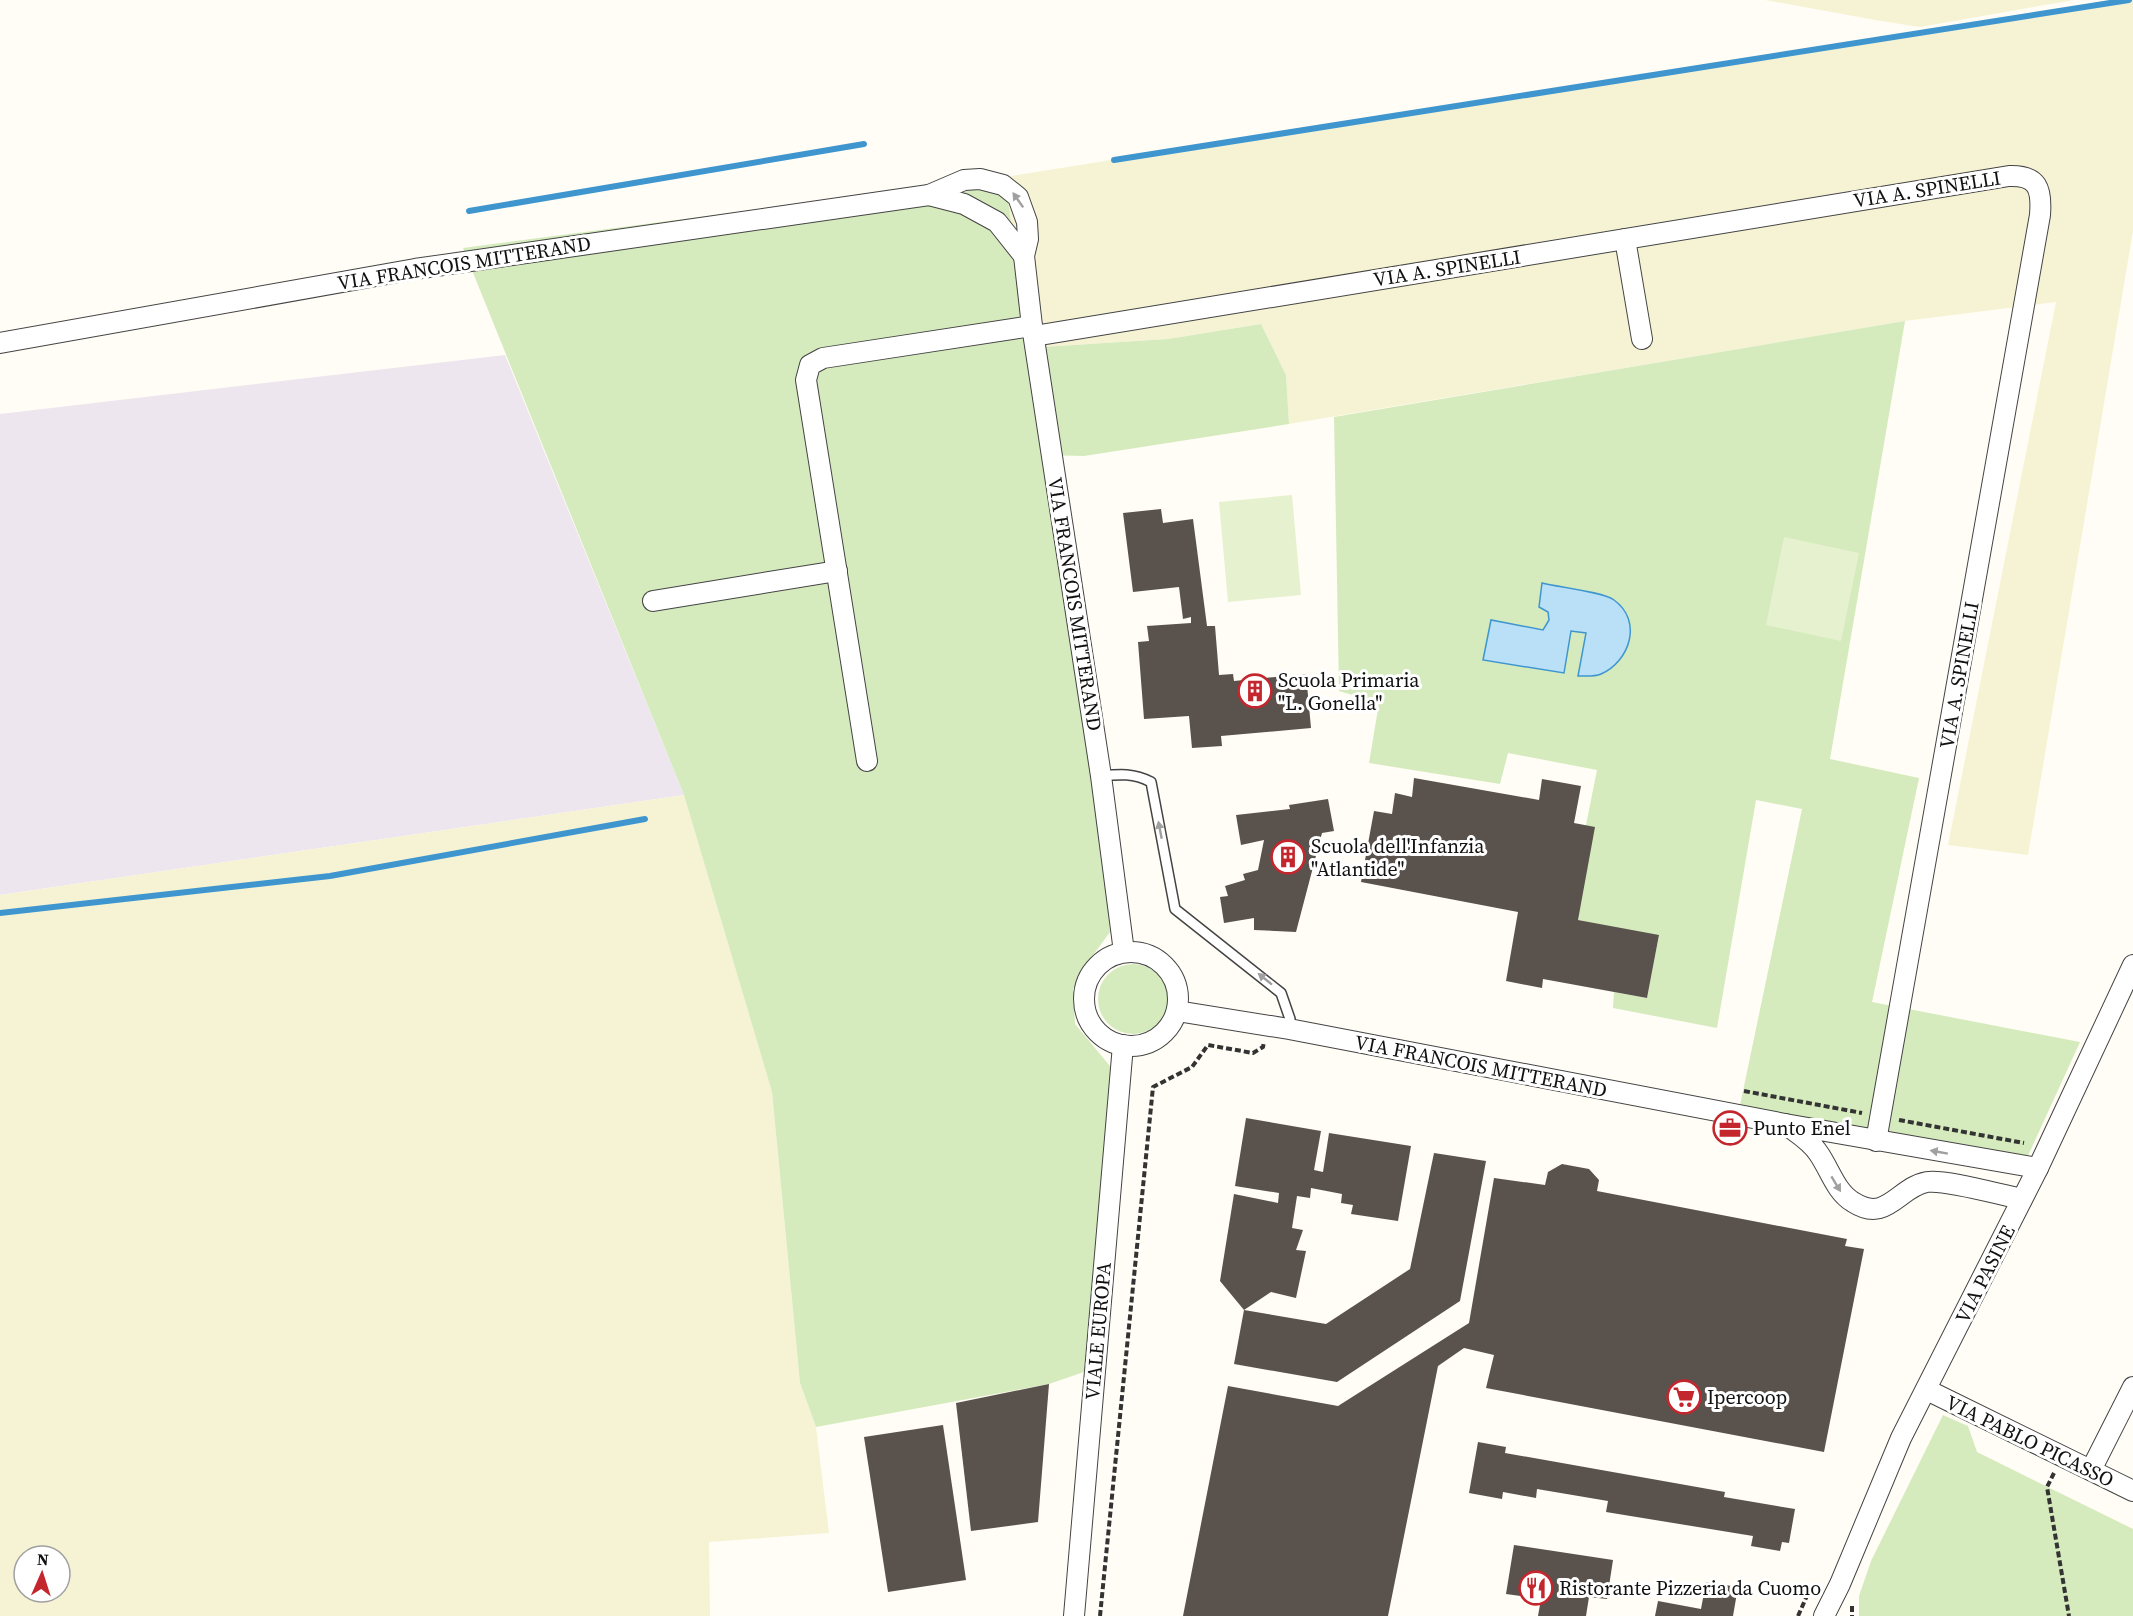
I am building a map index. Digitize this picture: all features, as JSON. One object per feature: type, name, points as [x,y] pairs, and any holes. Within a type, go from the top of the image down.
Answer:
[{"type":"street","name":"VIA A. SPINELLI","points":[[837,571],[806,380],[810,365],[824,358],[1033,331],[1625,239],[2009,176],[2022,175],[2035,182],[2041,195],[2040,215],[1876,1141]]},
{"type":"street","name":"VIA FRANCOIS MITTERAND","points":[[0,343],[415,269],[929,195],[964,180],[980,179],[1003,185],[1018,197],[1024,209],[1028,239],[1024,256],[1033,331],[1101,776],[1125,952]]},
{"type":"street","points":[[929,195],[964,204],[997,222],[1024,256]]},
{"type":"street","points":[[1625,239],[1642,339]]},
{"type":"street","points":[[653,601],[837,571],[867,761]]},
{"type":"street","points":[[1125,952],[1140,952],[1155,957],[1167,967],[1175,980],[1179,996],[1177,1011],[1172,1024],[1156,1038],[1137,1046],[1123,1046],[1109,1041],[1097,1032],[1088,1019],[1084,1005],[1084,990],[1089,976],[1098,964],[1110,956],[1125,952]]},
{"type":"street","name":"VIA PASINE","points":[[1824,1616],[1840,1584],[1901,1438],[2038,1168],[2133,965]]},
{"type":"street","name":"VIA FRANCOIS MITTERAND","points":[[1177,1011],[1289,1029],[1876,1141],[2038,1168]]},
{"type":"street","name":"VIALE EUROPA","points":[[1074,1616],[1123,1046]]},
{"type":"street","name":"VIA FRANCOIS MITTERAND","points":[[1785,1124],[1806,1140],[1822,1159],[1842,1192],[1851,1201],[1866,1209],[1879,1209],[1916,1186],[1928,1182],[2022,1199]]},
{"type":"street","points":[[1822,1159],[1829,1148],[1836,1143],[1856,1137]]},
{"type":"street","points":[[1959,1186],[1972,1182],[1977,1176],[1978,1167],[1973,1158]]},
{"type":"street","points":[[2091,1470],[2133,1387]]},
{"type":"street","name":"VIA PABLO PICASSO","points":[[1927,1390],[2133,1491]]},
{"type":"street","points":[[1839,1616],[1840,1584]]},
{"type":"lane","points":[[1101,776],[1128,774],[1151,782],[1175,909],[1281,993],[1290,1019],[1289,1029]]},
{"type":"path","points":[[1100,1616],[1153,1087],[1191,1067],[1208,1046],[1253,1053],[1259,1051],[1263,1047],[1268,1026]]},
{"type":"path","points":[[2062,1456],[2047,1487],[2069,1616]]},
{"type":"path","points":[[1798,1616],[1809,1589]]},
{"type":"shaded area","points":[[1765,0],[2074,0],[1920,27]]},
{"type":"shaded area","points":[[2111,0],[2133,0],[2133,231],[2028,855],[1948,845],[2056,302],[1905,321],[1289,424],[1286,375],[1261,324],[1168,339],[1026,348],[1005,177]]},
{"type":"shaded area","points":[[505,355],[684,795],[0,895],[0,414]]},
{"type":"shaded area","points":[[684,795],[772,1092],[800,1383],[816,1427],[829,1533],[709,1542],[710,1616],[0,1616],[0,895]]},
{"type":"green space","points":[[1005,177],[1027,348],[1168,339],[1261,324],[1286,375],[1289,424],[1084,456],[1042,455],[1094,763],[1110,932],[1088,962],[1073,989],[1075,1024],[1119,1077],[1084,1372],[1049,1384],[816,1427],[800,1383],[772,1092],[684,795],[463,248]]},
{"type":"green space","points":[[1905,321],[1830,759],[1919,778],[1872,1002],[2080,1042],[2026,1160],[1739,1110],[1802,809],[1756,800],[1717,1028],[1613,1008],[1614,992],[1647,998],[1659,936],[1578,920],[1586,825],[1597,770],[1508,753],[1500,784],[1369,763],[1379,703],[1339,691],[1334,417]]},
{"type":"green space","points":[[1292,495],[1301,595],[1228,602],[1219,502]]},
{"type":"green space","points":[[1784,537],[1859,553],[1841,641],[1766,625]]},
{"type":"green space","points":[[1133,964],[1146,967],[1158,974],[1165,986],[1168,999],[1165,1012],[1158,1024],[1146,1031],[1133,1034],[1120,1031],[1108,1024],[1101,1012],[1098,999],[1101,986],[1108,974],[1120,967]]},
{"type":"green space","points":[[1943,1415],[1968,1426],[1977,1452],[2133,1529],[2133,1616],[1859,1616],[1859,1596],[1871,1561]]},
{"type":"water","points":[[1542,583],[1609,597],[1623,609],[1630,629],[1629,640],[1626,650],[1611,668],[1598,675],[1578,676],[1586,633],[1571,631],[1564,673],[1483,660],[1491,620],[1543,630],[1549,620],[1548,612],[1539,607]]},
{"type":"building","points":[[1161,509],[1163,523],[1193,519],[1207,626],[1215,626],[1219,675],[1233,674],[1234,681],[1306,674],[1311,728],[1221,736],[1222,746],[1192,748],[1189,716],[1144,719],[1138,642],[1149,641],[1147,626],[1191,623],[1191,617],[1183,619],[1179,587],[1133,592],[1123,513]]},
{"type":"building","points":[[1414,778],[1539,800],[1542,779],[1581,786],[1574,823],[1595,827],[1578,920],[1659,935],[1647,998],[1543,979],[1542,988],[1506,981],[1518,912],[1361,882],[1374,811],[1392,814],[1395,793],[1412,797]]},
{"type":"building","name":"Scuola dell'Infanzia \"Atlantide\"","points":[[1328,799],[1334,831],[1322,833],[1296,932],[1254,930],[1254,918],[1224,923],[1220,897],[1228,896],[1225,886],[1245,880],[1243,874],[1258,870],[1264,840],[1241,845],[1236,815],[1290,809],[1289,805]]},
{"type":"building","points":[[1246,1118],[1321,1131],[1314,1170],[1323,1172],[1329,1133],[1411,1146],[1398,1221],[1351,1214],[1353,1205],[1341,1203],[1342,1194],[1311,1188],[1310,1198],[1297,1196],[1292,1228],[1303,1230],[1296,1250],[1306,1251],[1296,1298],[1271,1292],[1244,1310],[1220,1281],[1234,1194],[1278,1203],[1279,1193],[1235,1186]]},
{"type":"building","points":[[1434,1153],[1486,1161],[1460,1301],[1337,1382],[1234,1364],[1244,1310],[1326,1324],[1410,1269]]},
{"type":"building","name":"Ipercoop","points":[[1562,1164],[1589,1169],[1599,1180],[1597,1191],[1847,1239],[1845,1246],[1864,1249],[1824,1452],[1486,1388],[1494,1355],[1464,1348],[1438,1366],[1388,1616],[1183,1616],[1228,1386],[1338,1406],[1469,1323],[1494,1178],[1545,1185],[1548,1172]]},
{"type":"building","points":[[1049,1384],[1038,1522],[971,1531],[956,1403]]},
{"type":"building","points":[[943,1425],[966,1580],[888,1592],[864,1437]]},
{"type":"building","points":[[1478,1442],[1506,1447],[1505,1453],[1725,1492],[1724,1497],[1795,1509],[1789,1543],[1782,1542],[1780,1551],[1751,1546],[1753,1536],[1606,1512],[1608,1501],[1537,1489],[1536,1498],[1503,1492],[1502,1499],[1469,1493]]},
{"type":"building","points":[[1514,1545],[1613,1560],[1607,1599],[1589,1597],[1586,1616],[1538,1616],[1541,1599],[1506,1594]]},
{"type":"building","points":[[1706,1582],[1738,1587],[1733,1616],[1655,1616],[1658,1601],[1701,1609]]},
{"type":"waterway","points":[[1114,160],[2129,0]]},
{"type":"waterway","points":[[469,211],[864,144]]},
{"type":"waterway","points":[[0,913],[330,876],[645,819]]},
{"type":"place","name":"Scuola Primaria \"L. Gonella\"","points":[[1255,691]]},
{"type":"place","name":"Scuola dell'Infanzia \"Atlantide\"","points":[[1288,857]]},
{"type":"place","name":"Punto Enel","points":[[1730,1128]]},
{"type":"place","name":"Ipercoop","points":[[1684,1397]]},
{"type":"place","name":"Ristorante Pizzeria da Cuomo","points":[[1536,1588]]}]
